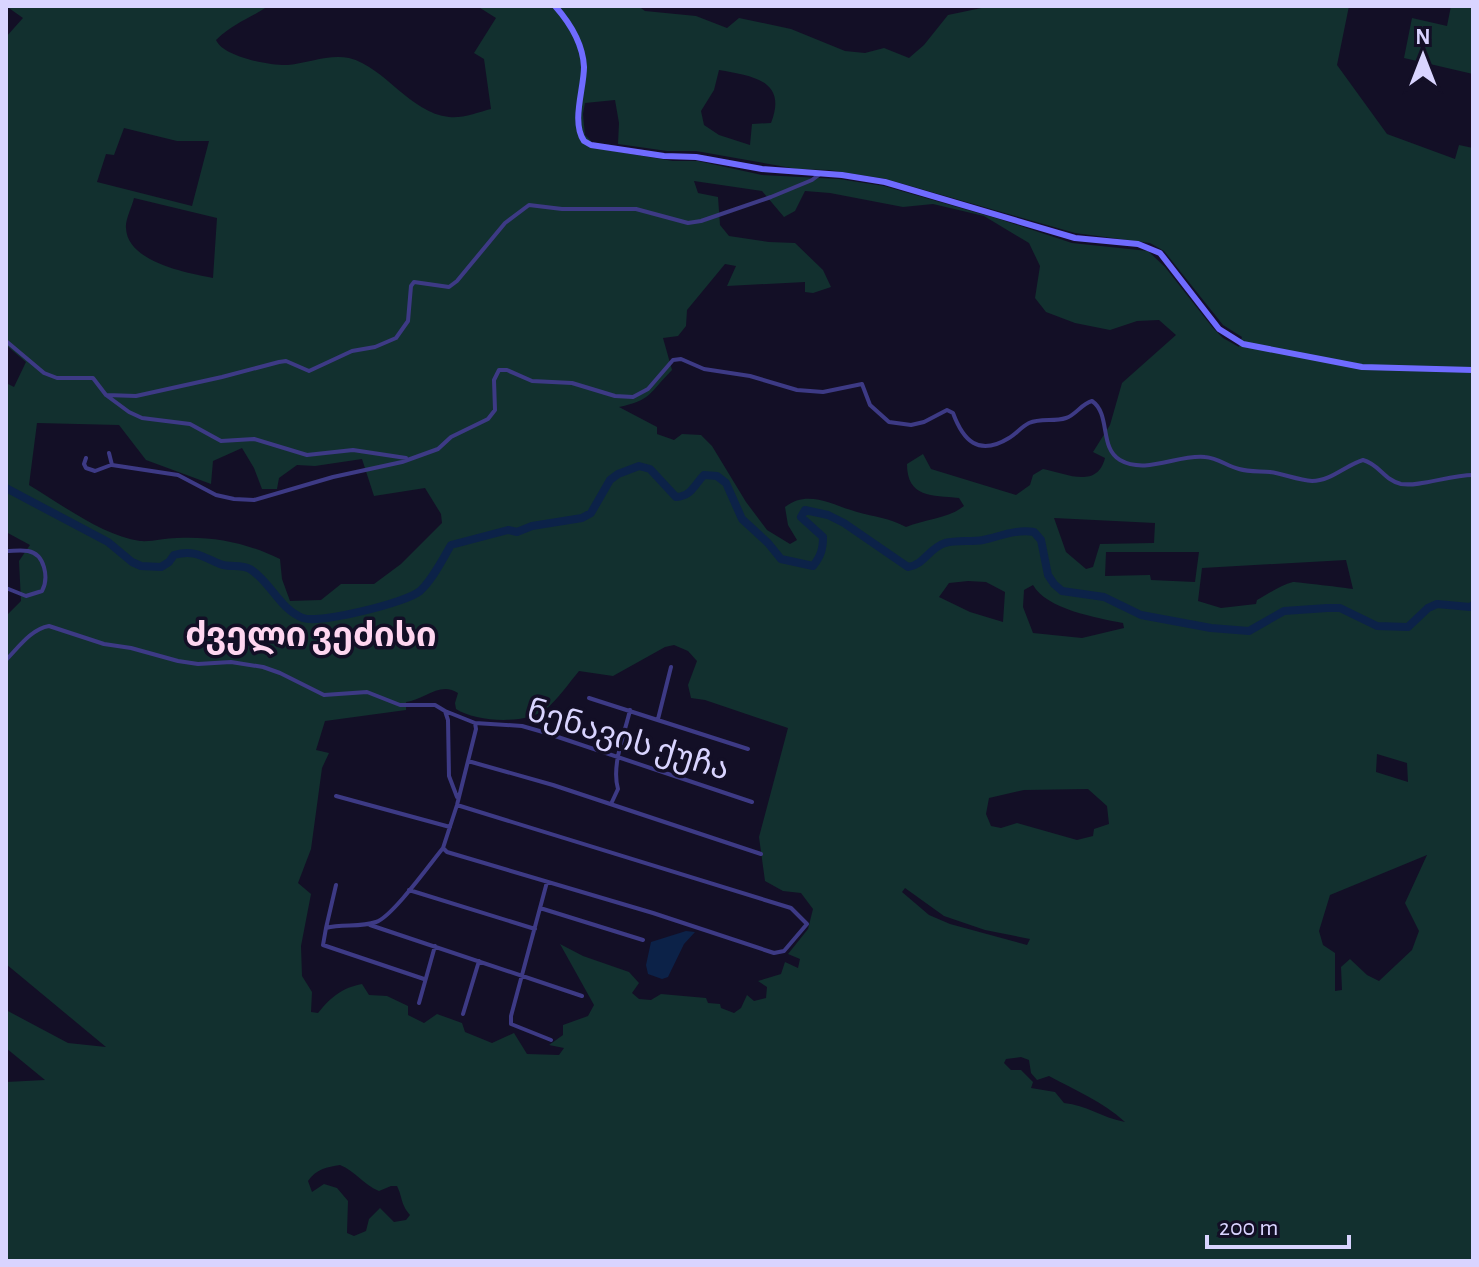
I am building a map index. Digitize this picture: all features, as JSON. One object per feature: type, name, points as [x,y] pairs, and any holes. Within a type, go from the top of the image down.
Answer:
[{"type":"street","points":[[555,6],[574,33],[584,65],[579,128],[584,141],[664,156],[696,157],[762,169],[885,182],[1075,238],[1149,247],[1172,265],[1219,329],[1243,344],[1362,367],[1473,370]]},
{"type":"street","points":[[106,395],[136,396],[286,361],[309,371],[352,351],[375,347],[396,338],[408,321],[414,282],[449,287],[505,223],[529,205],[562,209],[636,209],[688,223],[771,197],[820,174]]},
{"type":"street","points":[[6,341],[44,373],[71,380],[87,376],[93,378],[106,395],[129,412],[142,418],[190,424],[221,441],[254,439],[307,455],[353,450],[409,458]]},
{"type":"street","points":[[86,458],[86,468],[95,471],[112,465],[178,475],[216,495],[254,500],[438,449],[451,437],[488,419],[495,410],[494,380],[499,370],[507,370],[532,381],[572,383],[615,396],[633,397],[648,389],[673,360],[681,359],[704,369],[750,376],[797,390],[823,392],[862,384],[870,405],[889,422],[911,425],[947,410],[953,413],[967,441],[976,444],[999,442],[1026,424],[1038,420],[1066,418],[1092,401],[1102,417],[1109,448],[1118,459],[1130,463],[1147,465],[1202,456],[1241,470],[1271,472],[1313,481],[1363,460],[1376,466],[1388,480],[1404,485],[1473,475]]},
{"type":"street","points":[[109,453],[112,465]]},
{"type":"street","points":[[6,551],[31,551],[46,572],[47,583],[42,591],[26,596],[6,588]]},
{"type":"street","name":"ნენავის ქუჩა","points":[[6,660],[40,628],[49,626],[104,644],[178,661],[198,664],[231,662],[263,667],[324,695],[367,692],[400,705],[435,705],[475,723],[522,726],[619,755],[752,802]]},
{"type":"street","points":[[657,720],[671,667]]},
{"type":"street","points":[[589,698],[748,749]]},
{"type":"street","points":[[611,804],[618,789],[619,755],[630,710]]},
{"type":"street","points":[[445,711],[449,733],[449,776],[457,798]]},
{"type":"street","points":[[326,928],[368,925],[380,921],[443,848],[457,805],[475,723]]},
{"type":"street","points":[[468,761],[761,854]]},
{"type":"street","points":[[336,796],[450,827]]},
{"type":"street","points":[[443,848],[454,856],[774,953],[784,951],[807,924],[791,908],[457,805]]},
{"type":"street","points":[[547,882],[511,1024],[551,1040]]},
{"type":"street","points":[[336,885],[323,945],[424,979]]},
{"type":"street","points":[[409,890],[535,929]]},
{"type":"street","points":[[540,908],[643,940]]},
{"type":"street","points":[[368,925],[582,996]]},
{"type":"street","points":[[419,1003],[435,946]]},
{"type":"street","points":[[463,1014],[479,961]]},
{"type":"green space","points":[[6,6],[268,6],[223,34],[216,40],[220,46],[237,56],[280,65],[334,57],[349,58],[374,70],[422,107],[435,114],[454,117],[491,109],[484,59],[474,53],[496,18],[477,6],[638,6],[645,11],[696,16],[727,28],[739,18],[791,29],[845,51],[865,53],[884,48],[909,58],[948,15],[991,6],[1349,6],[1337,65],[1387,134],[1455,159],[1459,145],[1473,148],[1473,1261],[6,1261],[6,1082],[45,1080],[6,1048],[6,1010],[68,1043],[106,1047],[6,964],[6,616],[21,601],[19,561],[30,545],[6,532],[6,383],[14,387],[26,362],[6,345],[6,37],[23,18]],"holes":[[[719,70],[754,78],[771,89],[775,97],[771,123],[752,124],[750,145],[719,135],[704,125],[701,111],[714,90]],[[615,100],[619,123],[618,144],[667,151],[696,151],[797,169],[829,170],[886,179],[1075,233],[1150,243],[1164,251],[1223,325],[1242,337],[1239,347],[1213,328],[1165,267],[1148,251],[1072,243],[884,186],[839,179],[762,175],[698,161],[673,161],[595,148],[585,135],[585,103]],[[124,128],[177,141],[209,141],[192,206],[97,182],[106,154],[114,155]],[[694,181],[762,191],[784,217],[795,211],[805,191],[903,207],[933,204],[984,216],[1029,243],[1040,266],[1035,298],[1046,312],[1075,323],[1110,330],[1137,321],[1159,320],[1176,335],[1122,383],[1110,425],[1093,452],[1105,458],[1095,474],[1079,477],[1043,469],[1033,475],[1030,485],[1016,495],[931,469],[923,454],[907,464],[911,483],[923,493],[959,498],[964,506],[951,514],[906,527],[820,500],[802,499],[785,507],[788,525],[797,540],[790,544],[767,530],[712,446],[701,435],[682,434],[674,440],[657,434],[657,427],[619,407],[644,398],[672,370],[663,338],[678,336],[686,326],[687,310],[725,264],[736,266],[727,286],[805,282],[805,292],[813,293],[831,287],[823,270],[795,243],[729,236],[720,225],[718,197],[698,193]],[[134,198],[217,218],[213,278],[160,264],[147,257],[129,240],[127,221]],[[37,423],[119,425],[146,460],[211,484],[213,461],[242,448],[262,489],[277,489],[279,478],[297,465],[315,466],[362,459],[374,496],[425,488],[441,514],[442,523],[401,564],[374,584],[341,584],[321,600],[290,601],[282,579],[280,559],[268,553],[217,540],[172,538],[140,541],[97,526],[29,485]],[[1054,518],[1155,523],[1154,543],[1100,544],[1093,567],[1086,569],[1066,552]],[[1106,552],[1199,552],[1195,582],[1151,580],[1150,575],[1105,576]],[[1346,560],[1353,589],[1293,582],[1257,600],[1256,604],[1221,608],[1198,601],[1202,568]],[[986,582],[1005,592],[1003,622],[970,612],[939,597],[949,583]],[[1033,585],[1060,606],[1123,623],[1124,628],[1082,638],[1033,633],[1023,607],[1024,590]],[[674,645],[688,651],[697,661],[688,685],[691,698],[788,728],[759,837],[765,881],[783,891],[801,893],[813,909],[808,929],[788,954],[800,959],[798,968],[785,962],[781,974],[758,981],[767,987],[766,998],[754,1001],[747,995],[741,1008],[734,1013],[721,1008],[720,1004],[708,1003],[706,998],[661,994],[651,1000],[639,999],[632,993],[639,983],[629,972],[583,956],[560,944],[594,1005],[588,1016],[563,1025],[563,1035],[549,1045],[564,1048],[559,1055],[527,1054],[514,1033],[492,1043],[465,1032],[462,1023],[437,1014],[424,1023],[408,1015],[408,1006],[387,996],[369,995],[362,984],[338,994],[318,1013],[311,1012],[312,992],[302,976],[301,946],[311,894],[298,883],[311,849],[322,768],[329,753],[316,750],[325,721],[406,710],[406,702],[445,689],[458,693],[456,709],[476,717],[501,720],[526,718],[546,709],[579,671],[613,676]],[[1377,754],[1407,763],[1408,782],[1376,772]],[[1088,789],[1107,806],[1109,824],[1094,829],[1093,836],[1077,840],[1017,823],[1001,828],[991,826],[986,814],[989,798],[1024,790]],[[1427,855],[1405,903],[1419,931],[1412,950],[1379,981],[1367,975],[1350,959],[1341,967],[1342,990],[1335,991],[1335,953],[1323,945],[1319,931],[1330,895]],[[905,888],[944,916],[985,930],[1030,939],[1027,945],[950,924],[929,915],[902,892]],[[1021,1057],[1029,1060],[1031,1073],[1037,1080],[1049,1076],[1098,1102],[1125,1122],[1064,1103],[1055,1092],[1031,1088],[1033,1082],[1021,1070],[1011,1070],[1004,1063],[1006,1059]],[[340,1165],[379,1191],[397,1186],[410,1215],[406,1220],[394,1222],[380,1208],[369,1219],[366,1231],[354,1236],[347,1233],[348,1201],[337,1188],[324,1184],[312,1192],[308,1181],[322,1169]]]},
{"type":"green space","points":[[1451,6],[1473,6],[1473,74],[1404,58],[1412,18],[1447,26]]},
{"type":"water","points":[[686,931],[695,932],[684,944],[668,977],[662,979],[648,974],[646,965],[651,942]]},
{"type":"waterway","points":[[6,488],[108,542],[141,566],[161,567],[174,555],[187,553],[224,565],[250,569],[288,609],[303,618],[312,619],[363,611],[412,596],[429,581],[451,545],[508,530],[517,532],[532,526],[582,518],[591,513],[610,480],[639,466],[650,469],[676,497],[689,492],[704,475],[717,476],[726,483],[742,519],[781,559],[813,566],[821,552],[823,537],[801,517],[805,510],[828,515],[844,523],[908,567],[914,566],[945,543],[1034,532],[1041,540],[1048,575],[1062,591],[1104,597],[1141,615],[1211,628],[1249,631],[1284,611],[1327,608],[1340,608],[1377,626],[1408,627],[1428,608],[1437,604],[1473,605]]},
{"type":"district","name":"ძველი ვეძისი","points":[[311,636]]}]
